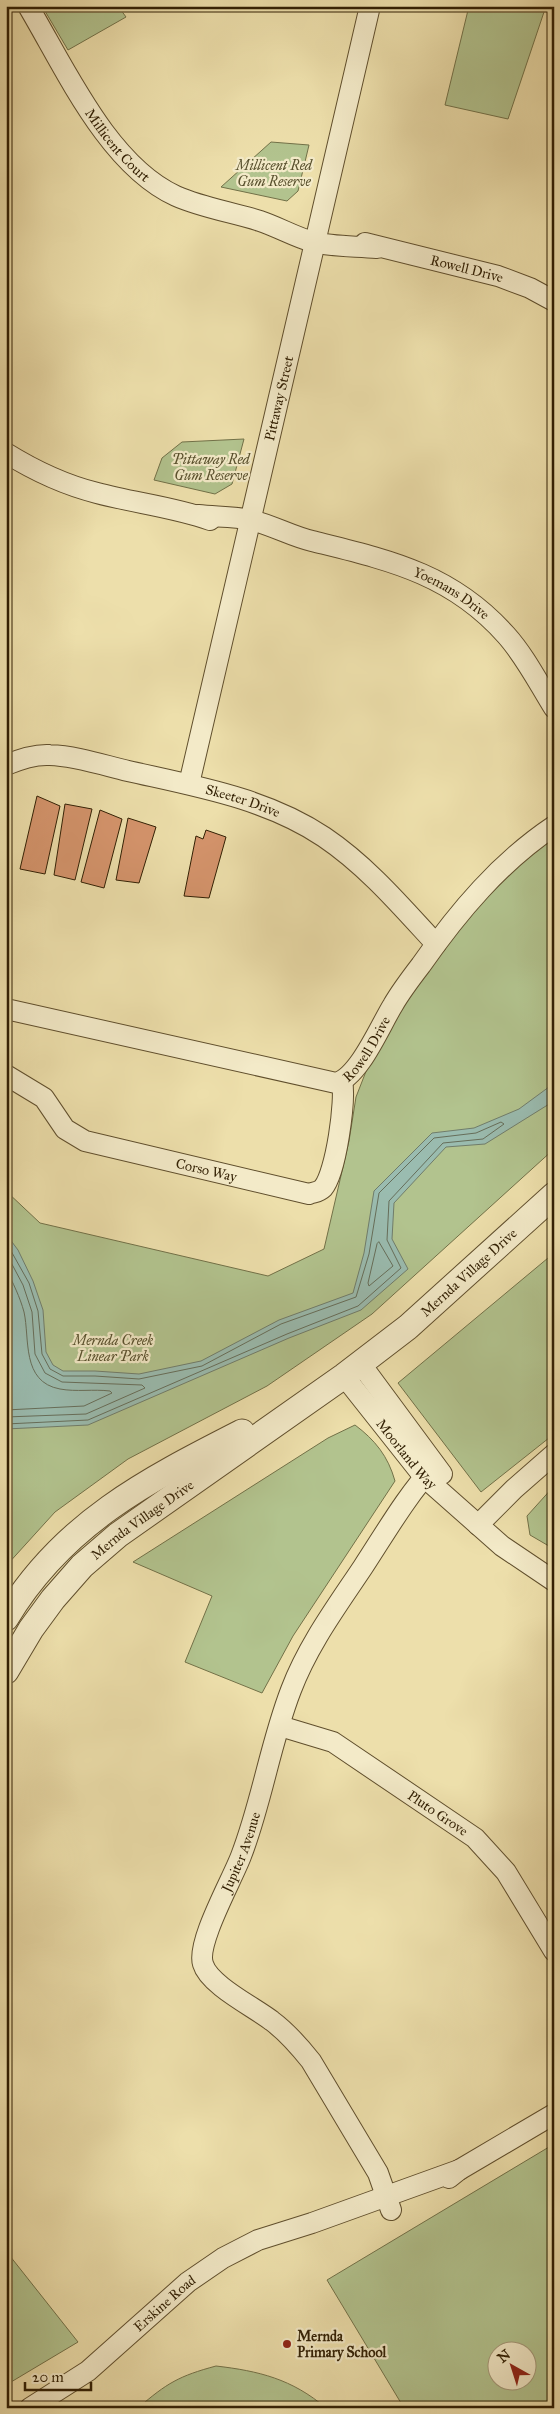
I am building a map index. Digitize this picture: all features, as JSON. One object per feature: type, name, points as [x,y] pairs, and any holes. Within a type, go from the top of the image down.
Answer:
[{"type":"street","name":"Millicent Court","points":[[28,6],[96,120],[115,146],[153,182],[175,195],[198,204],[316,234]]},
{"type":"street","name":"Pittaway Street","points":[[189,784],[368,8]]},
{"type":"street","name":"Rowell Drive","points":[[316,234],[498,276],[554,301]]},
{"type":"street","name":"Yoemans Drive","points":[[6,453],[28,467],[59,481],[96,493],[304,539],[408,567],[438,580],[489,616],[508,636],[554,708]]},
{"type":"street","name":"Skeeter Drive","points":[[6,765],[26,757],[50,755],[76,758],[189,784],[253,802],[290,818],[323,837],[374,877],[436,944]]},
{"type":"street","name":"Rowell Drive","points":[[6,1009],[336,1083],[342,1081],[356,1068],[398,997],[436,944],[480,890],[510,860],[554,826]]},
{"type":"street","name":"Corso Way","points":[[6,1075],[44,1098],[66,1130],[84,1140],[309,1194],[319,1192],[324,1187],[330,1169],[344,1108],[342,1081]]},
{"type":"street","name":"Mernda Village Drive","points":[[6,1671],[10,1624],[57,1552],[87,1523],[122,1498],[166,1471],[309,1398],[352,1370],[408,1327],[554,1195]]},
{"type":"street","name":"Moorland Way","points":[[352,1370],[429,1471],[478,1525],[526,1564],[554,1580]]},
{"type":"street","points":[[478,1525],[514,1489],[554,1454]]},
{"type":"street","name":"Jupiter Avenue","points":[[390,2203],[367,2154],[311,2062],[299,2046],[273,2021],[212,1979],[203,1966],[202,1947],[232,1881],[252,1828],[291,1690],[313,1643],[429,1471]]},
{"type":"street","name":"Pluto Grove","points":[[280,1726],[333,1742],[475,1838],[506,1872],[554,1951]]},
{"type":"street","name":"Erskine Road","points":[[30,2408],[88,2371],[188,2282],[223,2258],[258,2240],[312,2223],[346,2221],[390,2203],[438,2187],[459,2170],[554,2114]]},
{"type":"green space","points":[[42,6],[118,6],[126,17],[68,50]]},
{"type":"green space","points":[[469,6],[526,6],[544,12],[508,119],[445,105]]},
{"type":"green space","name":"Millicent Red Gum Reserve","points":[[271,142],[309,145],[298,191],[287,201],[221,187]]},
{"type":"green space","name":"Pittaway Red Gum Reserve","points":[[244,439],[232,484],[215,494],[154,480],[162,458],[182,442]]},
{"type":"green space","name":"Mernda Creek Linear Park","points":[[554,836],[554,1149],[372,1314],[267,1386],[128,1459],[55,1512],[6,1566],[6,1191],[40,1223],[268,1276],[324,1249],[349,1141],[356,1097],[372,1056],[396,1013],[454,933],[500,882]]},
{"type":"green space","points":[[554,1253],[554,1434],[481,1492],[398,1383]]},
{"type":"green space","points":[[355,1425],[369,1437],[385,1456],[395,1481],[293,1636],[262,1693],[185,1662],[212,1596],[133,1562],[328,1438]]},
{"type":"green space","points":[[554,1486],[554,1549],[530,1535],[527,1516]]},
{"type":"green space","points":[[554,2144],[554,2408],[404,2408],[327,2280]]},
{"type":"green space","points":[[6,2251],[78,2342],[6,2385]]},
{"type":"green space","points":[[216,2366],[261,2374],[288,2383],[326,2408],[138,2408],[174,2381]]},
{"type":"water","points":[[554,1053],[554,1101],[485,1144],[446,1147],[394,1203],[392,1239],[408,1269],[361,1310],[289,1338],[88,1425],[6,1429],[6,1234],[18,1250],[33,1281],[43,1310],[46,1352],[53,1365],[63,1371],[139,1374],[201,1361],[279,1320],[353,1293],[364,1253],[374,1191],[432,1133],[474,1128],[519,1109],[553,1084]]},
{"type":"building","points":[[37,796],[60,806],[45,874],[20,869]]},
{"type":"building","points":[[65,804],[92,809],[75,880],[54,875]]},
{"type":"building","points":[[100,810],[122,819],[104,888],[81,882]]},
{"type":"building","points":[[128,818],[156,827],[139,883],[116,880]]},
{"type":"building","points":[[206,830],[226,837],[209,898],[184,896],[196,836],[203,839]]},
{"type":"place","name":"Mernda Primary School","points":[[287,2344]]}]
